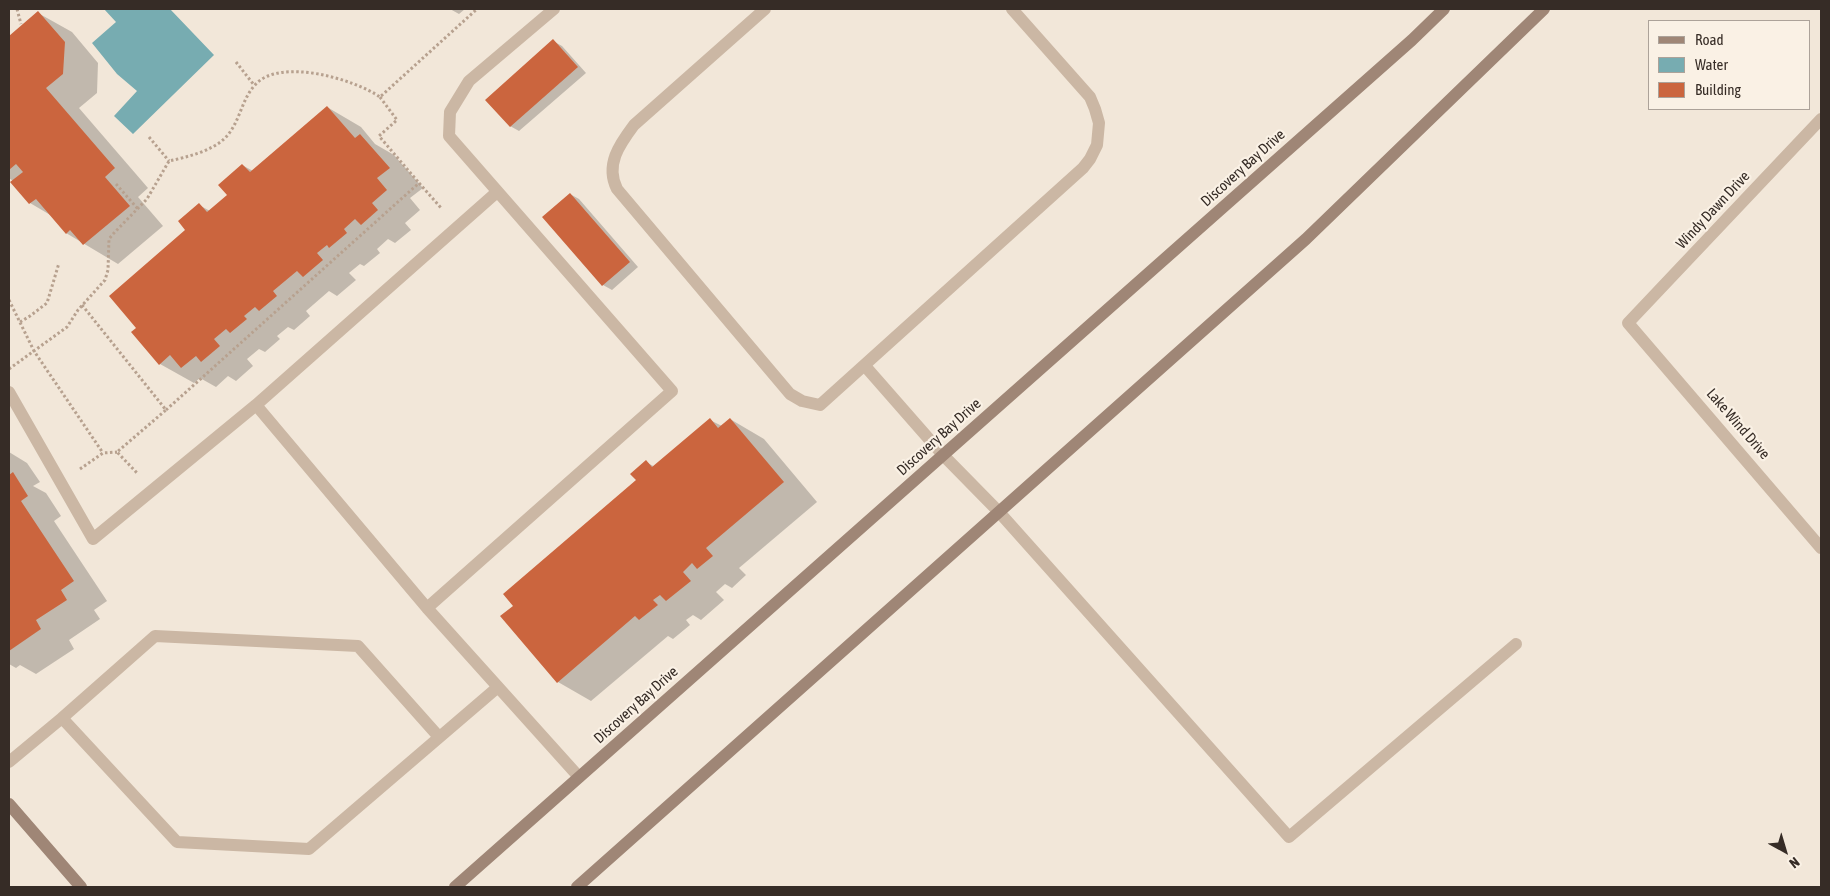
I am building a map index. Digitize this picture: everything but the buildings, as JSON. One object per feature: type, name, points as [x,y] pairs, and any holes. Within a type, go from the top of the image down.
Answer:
[{"type":"street","points":[[426,608],[672,391],[449,136],[450,112],[469,81],[554,9]]},
{"type":"street","points":[[765,9],[634,126],[622,141],[616,154],[612,179],[617,189],[790,394],[802,400],[820,405],[1083,168],[1097,145],[1099,123],[1090,97],[1012,9]]},
{"type":"street","name":"Discovery Bay Drive","points":[[455,887],[1412,40],[1444,9]]},
{"type":"street","points":[[577,887],[1306,239],[1544,9]]},
{"type":"street","name":"Windy Dawn Drive","points":[[1628,323],[1821,120]]},
{"type":"street","points":[[9,392],[93,539],[256,406],[497,192]]},
{"type":"street","name":"Lake Wind Drive","points":[[1628,323],[1821,548]]},
{"type":"street","points":[[865,366],[943,455],[998,512],[1290,837],[1516,644]]},
{"type":"street","points":[[256,406],[426,608],[579,777]]},
{"type":"street","points":[[9,762],[155,636],[358,646],[439,738]]},
{"type":"street","points":[[62,718],[177,842],[309,849],[498,687]]},
{"type":"street","points":[[9,804],[81,887]]},
{"type":"path","points":[[17,9],[21,24]]},
{"type":"path","points":[[380,97],[477,9]]},
{"type":"path","points":[[236,62],[254,85]]},
{"type":"path","points":[[9,369],[67,327],[104,280],[108,270],[109,239],[147,199],[169,161],[214,146],[225,138],[233,128],[254,85],[269,75],[293,71],[321,75],[369,90],[380,97],[398,120],[380,136],[458,226]]},
{"type":"path","points":[[149,137],[169,161]]},
{"type":"path","points":[[60,482],[103,454],[117,452],[419,183]]},
{"type":"path","points":[[116,184],[138,209]]},
{"type":"path","points":[[20,322],[47,303],[60,263]]},
{"type":"path","points":[[9,300],[34,351],[103,454]]},
{"type":"path","points":[[82,306],[166,410]]},
{"type":"path","points":[[117,452],[153,490]]},
{"type":"water","points":[[104,9],[170,9],[214,55],[133,134],[114,116],[137,91],[117,74],[92,43],[116,22]]}]
